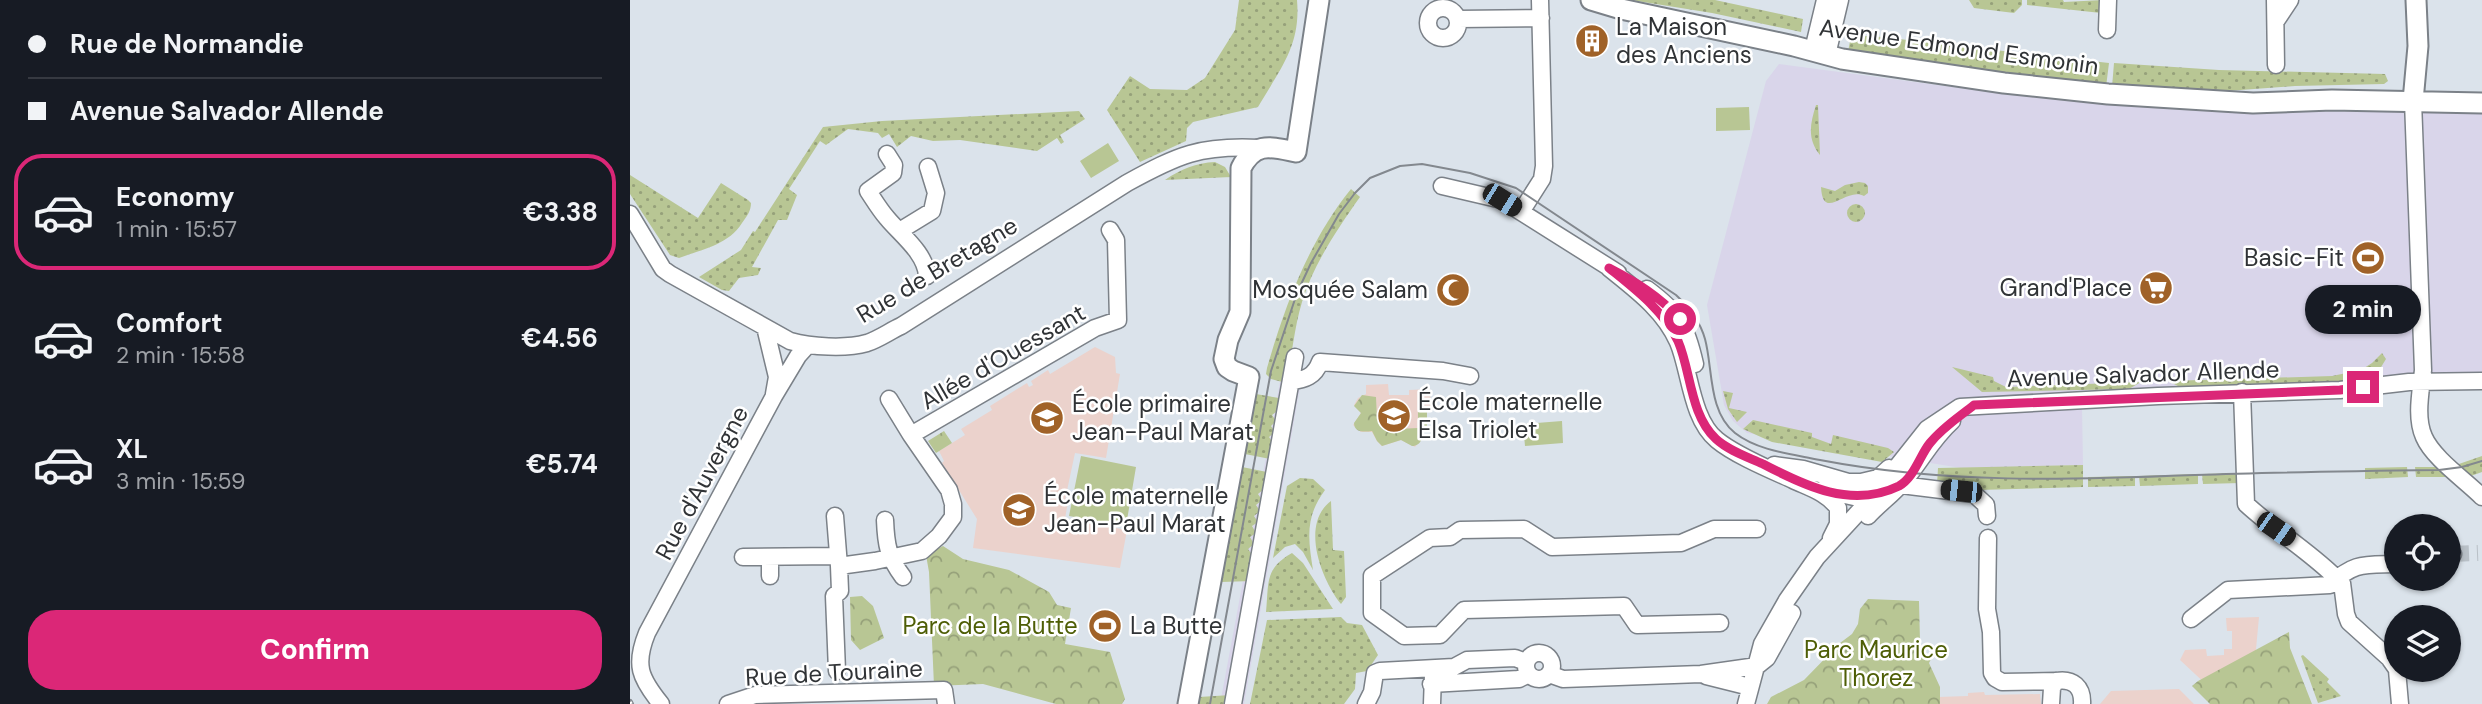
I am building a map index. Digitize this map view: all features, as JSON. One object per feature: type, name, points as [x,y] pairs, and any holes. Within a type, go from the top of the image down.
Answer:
[{"type":"main road","points":[[1290,151],[1308,0]]},
{"type":"main road","points":[[1290,151],[1319,0]]},
{"type":"main road","name":"Avenue Edmond Esmonin","points":[[1591,0],[1842,59],[2004,83],[2108,94],[2253,103],[2419,96]]},
{"type":"main road","points":[[2416,0],[2419,96]]},
{"type":"main road","points":[[2419,96],[2428,55],[2427,0]]},
{"type":"main road","points":[[2419,96],[2482,90]]},
{"type":"main road","points":[[2419,96],[2443,103],[2482,103]]},
{"type":"main road","points":[[1188,704],[1249,377],[1233,372],[1224,359],[1228,340],[1240,312],[1241,167],[1248,154],[1259,148]]},
{"type":"main road","name":"Rue de Bretagne","points":[[1259,148],[1290,151]]},
{"type":"street","points":[[1521,212],[1542,178],[1544,166],[1540,0]]},
{"type":"street","points":[[1820,53],[1825,0]]},
{"type":"street","points":[[1820,53],[1836,20],[1840,0]]},
{"type":"street","points":[[2106,30],[2108,0]]},
{"type":"street","points":[[2275,0],[2276,65]]},
{"type":"street","points":[[2276,21],[2290,0]]},
{"type":"street","points":[[1458,19],[1541,18]]},
{"type":"street","points":[[2419,96],[2416,145],[2421,426],[2426,442],[2482,497]]},
{"type":"street","points":[[1213,148],[1241,167]]},
{"type":"street","name":"Rue de Bretagne","points":[[630,214],[663,269],[790,341],[807,346],[869,342],[907,322],[1127,183],[1164,163],[1195,151],[1213,148],[1259,148]]},
{"type":"street","points":[[887,154],[894,165],[893,173],[868,191],[888,219],[901,230],[926,267],[927,276]]},
{"type":"street","points":[[901,230],[932,211],[936,193],[928,167]]},
{"type":"street","points":[[1442,186],[1502,200],[1667,303],[1680,319],[1690,342],[1702,418],[1716,439],[1825,494],[1838,508],[1838,524],[1827,546]]},
{"type":"street","name":"Allée d'Ouessant","points":[[889,399],[911,435],[1095,328],[1118,320],[1116,240],[1110,230]]},
{"type":"street","name":"Rue d'Auvergne","points":[[765,327],[777,377]]},
{"type":"street","name":"Rue d'Auvergne","points":[[774,396],[777,377],[790,341]]},
{"type":"street","name":"Rue d'Auvergne","points":[[660,704],[641,674],[639,660],[647,633],[774,396],[807,346]]},
{"type":"street","points":[[1233,704],[1295,357]]},
{"type":"street","points":[[1291,381],[1308,377],[1314,373],[1320,362],[1443,371],[1470,376]]},
{"type":"street","name":"Avenue Salvador Allende","points":[[1757,666],[1768,658],[1808,586],[1856,527],[1865,521],[1883,485],[1927,429],[1960,407],[2242,392],[2340,390],[2421,382],[2482,382]]},
{"type":"street","points":[[2242,392],[2246,504],[2264,521],[2309,552],[2337,579],[2349,622],[2384,654]]},
{"type":"street","name":"Avenue Salvador Allende","points":[[1746,704],[1762,644],[1787,600],[1827,546],[1861,503],[1883,485],[1913,470],[1941,430],[1974,405]]},
{"type":"street","points":[[743,557],[889,560],[922,551],[939,536],[953,517],[953,504],[949,490],[911,435]]},
{"type":"street","points":[[1761,463],[1802,469],[1848,482],[1975,494],[1986,505],[1987,516]]},
{"type":"street","points":[[1913,470],[1917,481],[1923,487]]},
{"type":"street","points":[[1848,482],[1861,503]]},
{"type":"street","points":[[1813,488],[1861,503]]},
{"type":"street","name":"Avenue Salvador Allende","points":[[1856,527],[1861,503]]},
{"type":"street","points":[[835,516],[840,591],[834,596],[837,671]]},
{"type":"street","points":[[885,520],[889,560],[903,577]]},
{"type":"street","points":[[1720,623],[1637,625],[1623,606],[1464,610],[1440,635],[1404,636],[1372,612],[1372,576],[1430,538],[1450,537],[1460,530],[1524,529],[1552,547],[1681,543],[1714,529],[1757,529]]},
{"type":"street","points":[[1987,538],[1987,609],[1991,632],[1992,673],[2002,682],[2071,681],[2080,689],[2082,704]]},
{"type":"street","points":[[769,557],[770,576]]},
{"type":"street","points":[[2191,619],[2228,590],[2330,585],[2343,573],[2360,565],[2384,564]]},
{"type":"street","points":[[1366,704],[1372,692],[1375,673],[1380,671],[1432,677],[1519,679],[1528,668],[1535,653],[1547,655],[1552,662],[1549,674],[1540,679],[1528,668],[1516,658],[1467,660],[1432,677]]},
{"type":"street","points":[[1549,674],[1563,679],[1701,674],[1757,666]]},
{"type":"street","points":[[1701,674],[1750,687]]},
{"type":"street","points":[[1432,677],[1432,704]]},
{"type":"street","points":[[2051,704],[2052,688],[2056,681]]},
{"type":"street","points":[[2398,682],[2400,704]]},
{"type":"street","name":"Rue de Touraine","points":[[728,704],[755,695],[945,697]]},
{"type":"shaded area","name":"Grand'Place","points":[[1779,64],[2103,104],[2244,109],[2482,100],[2482,372],[2439,373],[2082,407],[2083,465],[1961,468],[1747,433],[1733,421],[1724,405],[1707,305],[1766,81]]},
{"type":"shaded area","points":[[1095,347],[1115,357],[1116,373],[1120,374],[1106,458],[1075,453],[1065,500],[1068,501],[1065,519],[1127,530],[1120,568],[973,548],[977,519],[942,463],[944,461],[939,451],[965,435],[961,429],[992,410],[990,406],[1027,383],[1029,387],[1033,385],[1031,381],[1048,370],[1050,374]]},
{"type":"shaded area","points":[[1283,366],[1303,370],[1244,704],[1220,704]]},
{"type":"shaded area","name":"École maternelle Elsa Triolet","points":[[1388,384],[1389,395],[1409,395],[1409,390],[1430,389],[1431,406],[1427,407],[1427,428],[1423,428],[1423,437],[1415,447],[1401,440],[1382,446],[1372,432],[1361,432],[1353,425],[1361,413],[1354,405],[1358,398],[1366,394],[1366,385]]},
{"type":"shaded area","points":[[2259,617],[2255,660],[2210,688],[2180,660],[2185,650],[2206,649],[2207,656],[2224,655],[2224,649],[2232,649],[2232,631],[2227,631],[2226,618]]},
{"type":"shaded area","points":[[2179,689],[2194,704],[2100,704],[2111,691]]},
{"type":"shaded area","points":[[1984,692],[1985,695],[2040,694],[2041,704],[1939,704],[1938,697],[1968,696],[1968,693]]},
{"type":"green space","points":[[1239,0],[1297,0],[1296,31],[1292,44],[1281,69],[1258,107],[1193,122],[1187,128],[1186,141],[1140,162],[1107,110],[1130,76],[1150,89],[1187,90],[1205,78],[1235,30]]},
{"type":"green space","points":[[1631,0],[1715,0],[1803,19],[1801,32],[1712,13]]},
{"type":"green space","points":[[1969,0],[2022,0],[2022,5],[2014,13],[1974,8]]},
{"type":"green space","points":[[2027,0],[2103,0],[2101,13],[2027,5]]},
{"type":"green space","points":[[1851,36],[1873,36],[2109,63],[2106,87],[2006,76],[1848,52]]},
{"type":"green space","points":[[2114,63],[2219,70],[2385,74],[2388,81],[2384,84],[2295,86],[2200,93],[2112,87]]},
{"type":"green space","points":[[1816,105],[1820,155],[1813,143],[1811,131]]},
{"type":"green space","points":[[1749,107],[1750,130],[1716,131],[1716,108]]},
{"type":"green space","points":[[1079,111],[1085,119],[1060,135],[1064,142],[1061,144],[1057,138],[1037,151],[960,140],[933,141],[911,136],[897,147],[889,134],[882,138],[878,133],[848,129],[826,145],[820,141],[789,189],[797,195],[787,220],[778,220],[752,267],[761,268],[758,275],[739,278],[729,291],[699,277],[741,250],[823,127],[882,121]]},
{"type":"green space","points":[[1108,143],[1119,161],[1091,178],[1080,161]]},
{"type":"green space","points":[[1215,162],[1225,167],[1231,177],[1165,180],[1189,167]]},
{"type":"green space","points":[[630,175],[698,218],[721,183],[748,200],[751,203],[750,209],[730,236],[679,258],[670,255],[630,194]]},
{"type":"green space","points":[[1859,182],[1868,186],[1868,193],[1864,196],[1850,195],[1831,203],[1826,202],[1823,197],[1821,187],[1835,191],[1845,185]]},
{"type":"green space","points":[[1351,189],[1360,197],[1327,247],[1307,288],[1297,322],[1286,383],[1271,379],[1266,374],[1267,368],[1300,274],[1323,230]]},
{"type":"green space","points":[[1856,204],[1864,209],[1865,213],[1860,221],[1856,222],[1848,217],[1847,213],[1852,205]]},
{"type":"green space","points":[[2382,353],[2386,359],[2375,377],[2334,383],[2182,388],[2168,381],[2332,376],[2361,370]]},
{"type":"green space","points":[[1952,367],[1993,377],[1994,381],[2006,387],[2141,382],[2129,389],[1982,392]]},
{"type":"green space","points":[[1723,391],[1733,393],[1729,408],[1747,412],[1737,422],[1728,409]]},
{"type":"green space","points":[[1256,394],[1285,399],[1284,406],[1272,415],[1276,421],[1271,426],[1275,432],[1269,437],[1273,443],[1270,459],[1245,454]]},
{"type":"green space","points":[[1362,395],[1376,397],[1377,419],[1395,419],[1396,429],[1418,428],[1418,407],[1427,406],[1427,428],[1423,428],[1420,442],[1412,446],[1401,440],[1382,446],[1372,431],[1356,429],[1354,423],[1361,413],[1354,406]]},
{"type":"green space","points":[[1753,420],[1812,433],[1812,437],[1831,444],[1833,435],[1888,448],[1894,452],[1882,462],[1772,442],[1743,429]]},
{"type":"green space","points":[[1562,421],[1563,443],[1525,446],[1523,424]]},
{"type":"green space","points":[[944,431],[952,443],[936,453],[928,441]]},
{"type":"green space","points":[[1081,456],[1136,467],[1126,526],[1069,516]]},
{"type":"green space","points":[[2482,456],[2482,472],[2468,477],[2456,465]]},
{"type":"green space","points":[[2083,465],[2083,487],[1978,490],[1937,485],[1938,468]]},
{"type":"green space","points":[[1242,467],[1267,472],[1264,489],[1258,494],[1262,500],[1256,505],[1260,511],[1254,516],[1258,522],[1252,526],[1256,533],[1250,537],[1254,544],[1248,549],[1256,560],[1252,581],[1221,582]]},
{"type":"green space","points":[[2407,467],[2408,477],[2365,479],[2365,468]]},
{"type":"green space","points":[[2415,467],[2439,467],[2448,477],[2416,477]]},
{"type":"green space","points":[[2241,473],[2241,483],[2203,484],[2202,474]]},
{"type":"green space","points":[[2198,474],[2198,484],[2140,486],[2139,476]]},
{"type":"green space","points":[[2135,476],[2135,486],[2088,487],[2088,477]]},
{"type":"green space","points":[[1300,478],[1313,479],[1325,490],[1311,519],[1310,548],[1313,570],[1295,544],[1285,547],[1273,558],[1287,486]]},
{"type":"green space","points":[[1331,501],[1333,550],[1344,551],[1346,597],[1341,604],[1321,566],[1315,537],[1322,511]]},
{"type":"green space","name":"Parc de la Butte","points":[[943,546],[963,559],[1009,570],[1049,592],[1057,605],[1071,608],[1065,644],[1110,652],[1125,699],[1122,704],[1056,704],[983,684],[934,686],[926,555]]},
{"type":"green space","points":[[1292,553],[1303,563],[1333,609],[1266,612],[1272,571]]},
{"type":"green space","points":[[862,596],[873,606],[884,638],[860,650],[851,640],[850,597]]},
{"type":"green space","name":"Parc Maurice Thorez","points":[[1868,599],[1919,601],[1920,641],[1914,641],[1915,657],[1932,657],[1929,663],[1940,687],[1940,704],[1767,704],[1771,697],[1804,680],[1852,634],[1858,624],[1860,609]]},
{"type":"green space","points":[[1341,617],[1347,623],[1362,625],[1378,655],[1367,671],[1356,673],[1355,689],[1344,704],[1250,704],[1267,620]]},
{"type":"green space","points":[[2289,632],[2290,648],[2312,704],[2210,704],[2192,686],[2198,681]]},
{"type":"green space","points":[[2301,656],[2329,679],[2327,682],[2341,696],[2318,703]]},
{"type":"green space","points":[[1231,695],[1229,704],[1198,704],[1199,697]]},
{"type":"tunnel","points":[[2461,554],[2478,553]]},
{"type":"tram line","points":[[1210,704],[1271,371],[1297,293],[1339,214],[1355,193],[1370,178],[1400,166],[1422,164],[1470,173],[1516,188],[1676,295],[1694,315],[1703,332],[1716,402],[1726,424],[1744,439],[1776,451],[1867,468],[1960,477],[2007,478],[2439,470],[2482,461]]},
{"type":"place","name":"La Maison des Anciens","points":[[1592,41]]},
{"type":"place","name":"Basic-Fit","points":[[2368,258]]},
{"type":"place","name":"Grand'Place","points":[[2156,288]]},
{"type":"place","name":"Mosquée Salam","points":[[1453,290]]},
{"type":"place","name":"École maternelle Elsa Triolet","points":[[1394,416]]},
{"type":"place","name":"École primaire Jean-Paul Marat","points":[[1047,418]]},
{"type":"place","name":"École maternelle Jean-Paul Marat","points":[[1019,510]]},
{"type":"place","name":"La Butte","points":[[1105,626]]},
{"type":"route","points":[[1680,319],[1667,303],[1643,286],[1609,268],[1658,311],[1671,328],[1679,343],[1702,418],[1716,439],[1793,480],[1834,494],[1854,497],[1901,485],[1941,430],[1974,405],[2363,387]]}]
